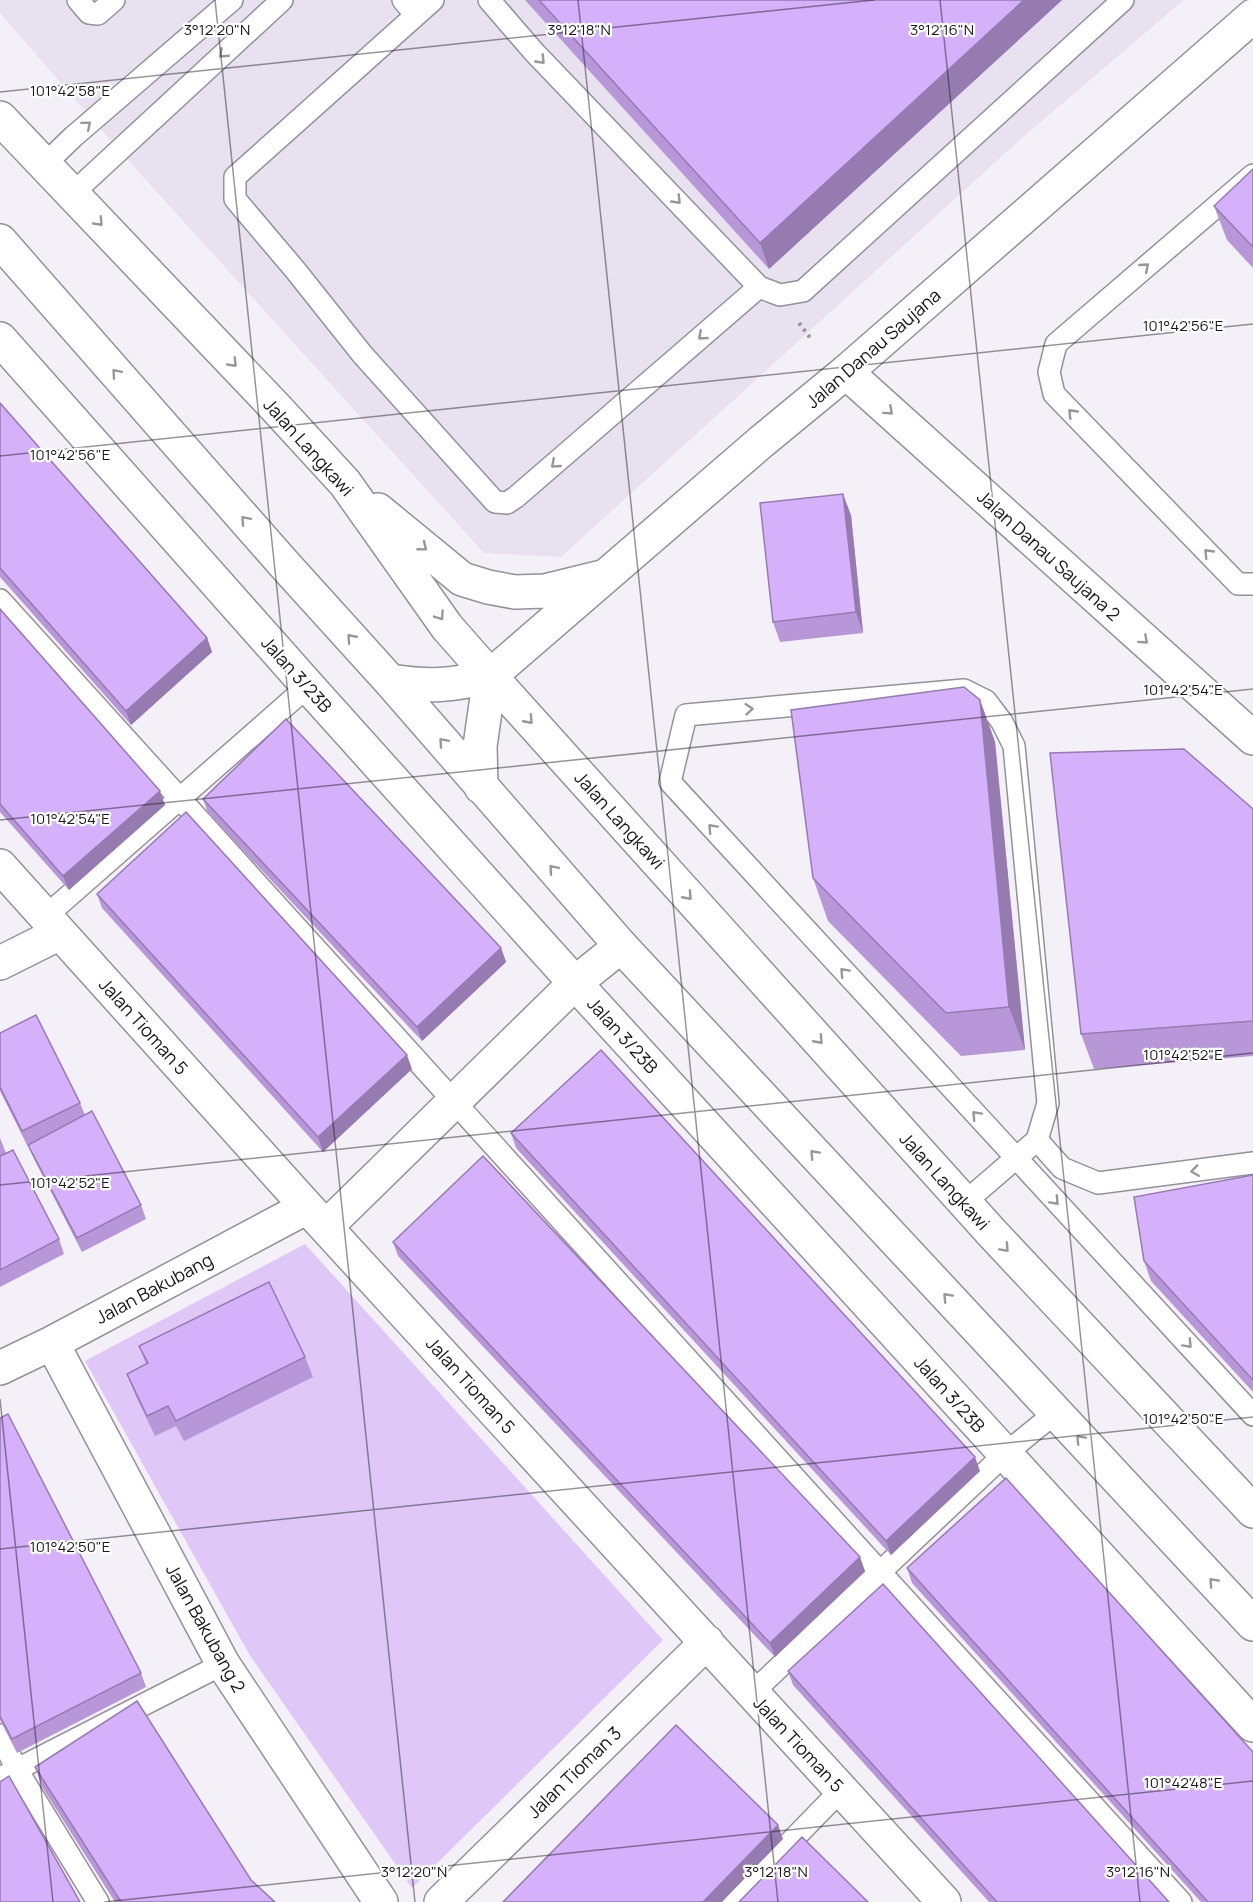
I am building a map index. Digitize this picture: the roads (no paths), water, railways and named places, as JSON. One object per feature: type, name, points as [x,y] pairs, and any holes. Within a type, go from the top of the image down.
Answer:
[{"type":"street","name":"Jalan Danau Saujana","points":[[490,676],[761,442],[846,372],[1253,16]]},
{"type":"street","name":"Jalan Langkawi","points":[[0,118],[345,483],[447,627],[490,676],[992,1233],[1253,1511]]},
{"type":"street","points":[[0,241],[390,681],[621,946],[1253,1624]]},
{"type":"street","name":"Jalan 3/23B","points":[[0,339],[575,983],[1253,1725]]},
{"type":"street","name":"Jalan Danau Saujana 2","points":[[846,372],[1251,732]]},
{"type":"street","points":[[345,483],[462,579],[515,592],[545,591],[606,576]]},
{"type":"street","points":[[390,681],[425,686],[456,685],[490,676],[480,746],[481,787]]},
{"type":"street","name":"Jalan Tioman 5","points":[[0,866],[317,1217],[944,1902]]},
{"type":"street","points":[[0,963],[53,925]]},
{"type":"street","name":"Jalan Bakubang","points":[[0,1368],[317,1217],[453,1101],[575,983],[621,946]]},
{"type":"street","name":"Jalan Bakubang 2","points":[[52,1342],[223,1664],[381,1902]]},
{"type":"street","name":"Jalan Tioman 3","points":[[441,1902],[707,1642]]},
{"type":"lane","points":[[78,0],[88,12],[98,14],[114,0]]},
{"type":"lane","points":[[72,195],[282,0]]},
{"type":"lane","points":[[433,0],[410,8],[235,177],[235,199],[362,354],[495,502],[507,503],[516,497],[759,287]]},
{"type":"lane","points":[[489,0],[534,52],[759,287],[780,295],[803,291],[1123,0]]},
{"type":"lane","points":[[44,165],[223,3]]},
{"type":"lane","points":[[1253,175],[1056,344],[1049,372],[1054,394],[1238,584],[1253,584]]},
{"type":"lane","points":[[0,600],[1182,1902]]},
{"type":"lane","points":[[53,925],[182,799],[308,686]]},
{"type":"lane","points":[[965,1202],[1016,1158],[1037,1140],[1048,1103],[1014,746],[1002,722],[986,701],[964,690],[686,715],[670,782],[1016,1158],[1253,1415]]},
{"type":"lane","points":[[1037,1140],[1062,1168],[1098,1184],[1253,1163]]},
{"type":"lane","points":[[752,1693],[1005,1454],[1055,1413]]},
{"type":"lane","points":[[8,1774],[223,1664]]},
{"type":"lane","points":[[0,1735],[8,1774],[98,1902]]},
{"type":"lane","points":[[732,1902],[842,1790]]}]
